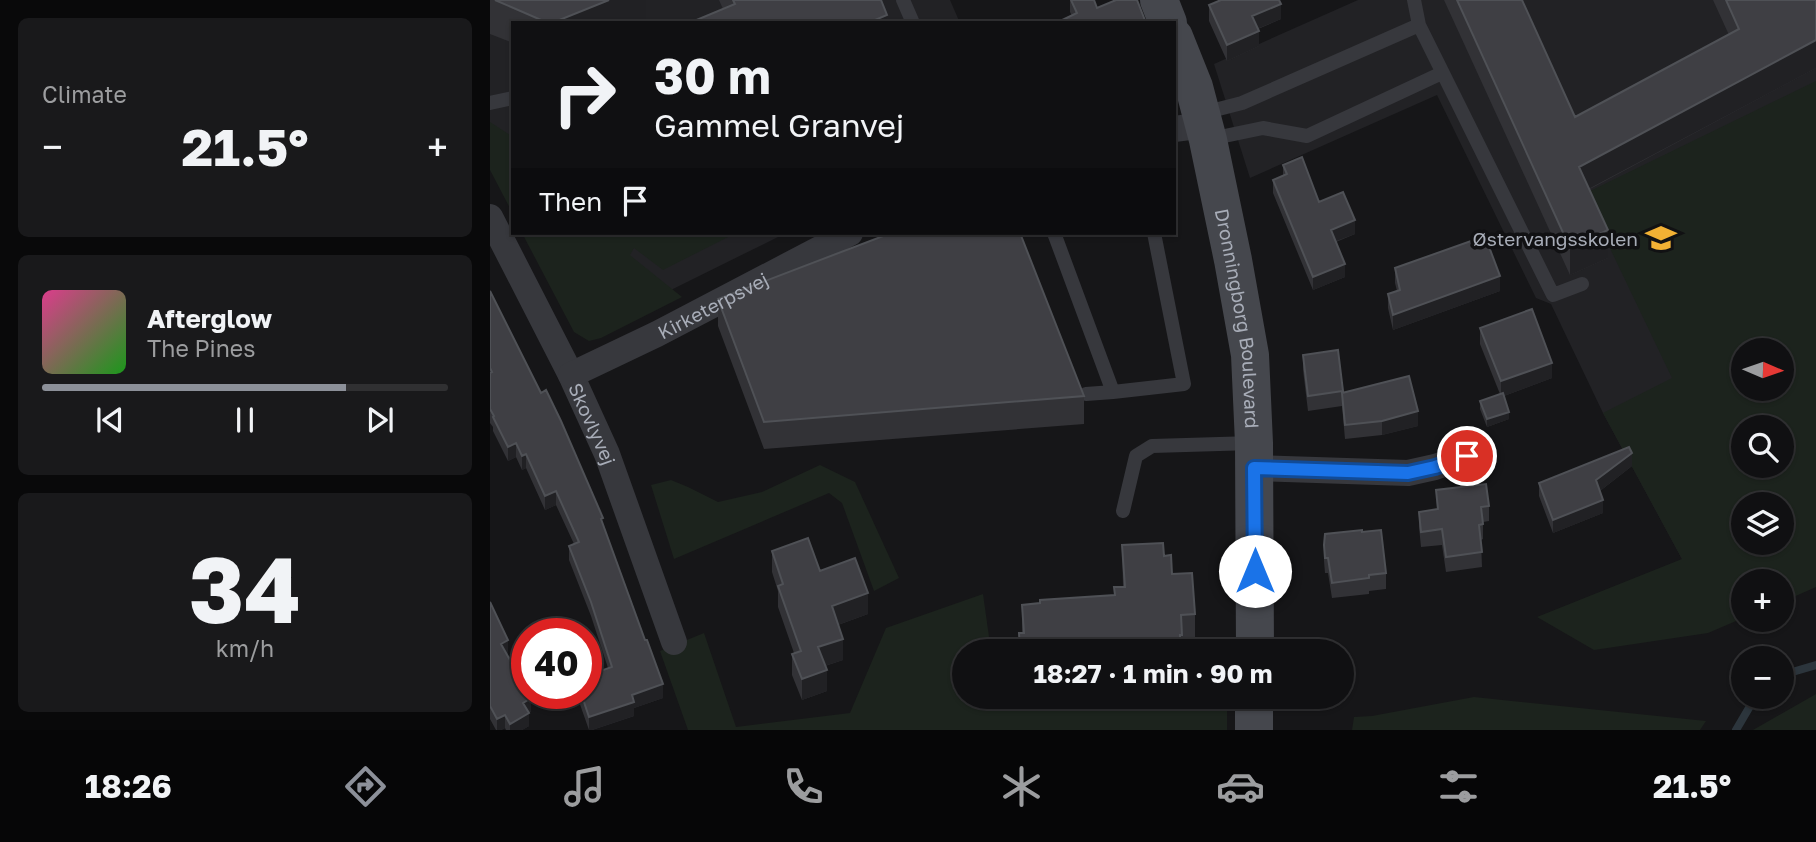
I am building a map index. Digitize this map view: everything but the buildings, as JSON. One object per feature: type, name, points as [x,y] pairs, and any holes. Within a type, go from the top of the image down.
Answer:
[{"type":"street","points":[[1159,0],[1167,21]]},
{"type":"street","name":"Dronningborg Boulevard","points":[[1176,42],[1194,87],[1197,127],[1233,260],[1250,355],[1254,456],[1255,639]]},
{"type":"street","name":"Skovlyvej","points":[[490,217],[572,375],[607,454],[674,642]]},
{"type":"street","name":"Kirketerpsvej","points":[[572,375],[657,334],[832,237]]},
{"type":"street","points":[[1254,456],[1408,473],[1467,456]]},
{"type":"street","points":[[1254,709],[1254,730]]},
{"type":"lane","points":[[903,0],[911,21]]},
{"type":"lane","points":[[1414,0],[1419,25],[1553,295],[1582,284]]},
{"type":"lane","points":[[1197,127],[1242,103],[1419,25]]},
{"type":"lane","points":[[1197,127],[1263,128],[1307,136],[1443,73]]},
{"type":"lane","points":[[490,103],[511,98]]},
{"type":"lane","points":[[1056,235],[1113,392]]},
{"type":"lane","points":[[1086,394],[1184,384],[1154,235]]},
{"type":"lane","points":[[1123,511],[1136,456],[1153,446],[1254,456]]},
{"type":"shaded area","points":[[490,0],[950,0],[959,21],[511,21],[511,194],[490,153]]},
{"type":"shaded area","name":"Østervangsskolen","points":[[1358,0],[1816,0],[1816,501],[1794,511],[1794,492],[1731,492],[1731,515],[1682,559],[1603,413],[1551,304],[1536,298],[1437,95],[1250,178],[1214,64]]},
{"type":"shaded area","points":[[1816,81],[1816,587],[1794,597],[1794,569],[1731,569],[1731,623],[1708,633],[1594,650],[1537,617],[1682,559],[1603,413],[1672,378],[1584,194]]},
{"type":"shaded area","points":[[490,122],[511,136],[511,210],[490,170]]},
{"type":"shaded area","points":[[523,235],[732,235],[663,270],[634,248],[630,255],[682,297],[601,338],[589,341],[574,332]]},
{"type":"shaded area","points":[[531,235],[782,235],[582,334]]},
{"type":"shaded area","points":[[820,465],[855,482],[899,578],[874,591],[842,503],[829,493],[674,559],[651,485],[671,480],[718,502],[762,492]]},
{"type":"shaded area","points":[[983,594],[989,639],[952,639],[952,709],[1227,709],[1227,730],[688,730],[660,651],[704,633],[736,727],[850,713],[886,628]]},
{"type":"shaded area","points":[[1816,694],[1816,730],[1753,730],[1794,709]]},
{"type":"shaded area","points":[[1474,697],[1706,721],[1700,730],[1352,730],[1354,717]]},
{"type":"waterway","points":[[1794,671],[1816,665]]},
{"type":"waterway","points":[[1736,730],[1748,709]]},
{"type":"place","name":"Østervangsskolen","points":[[1661,238]]},
{"type":"route","points":[[1255,571],[1254,468],[1408,473],[1467,456]]}]
